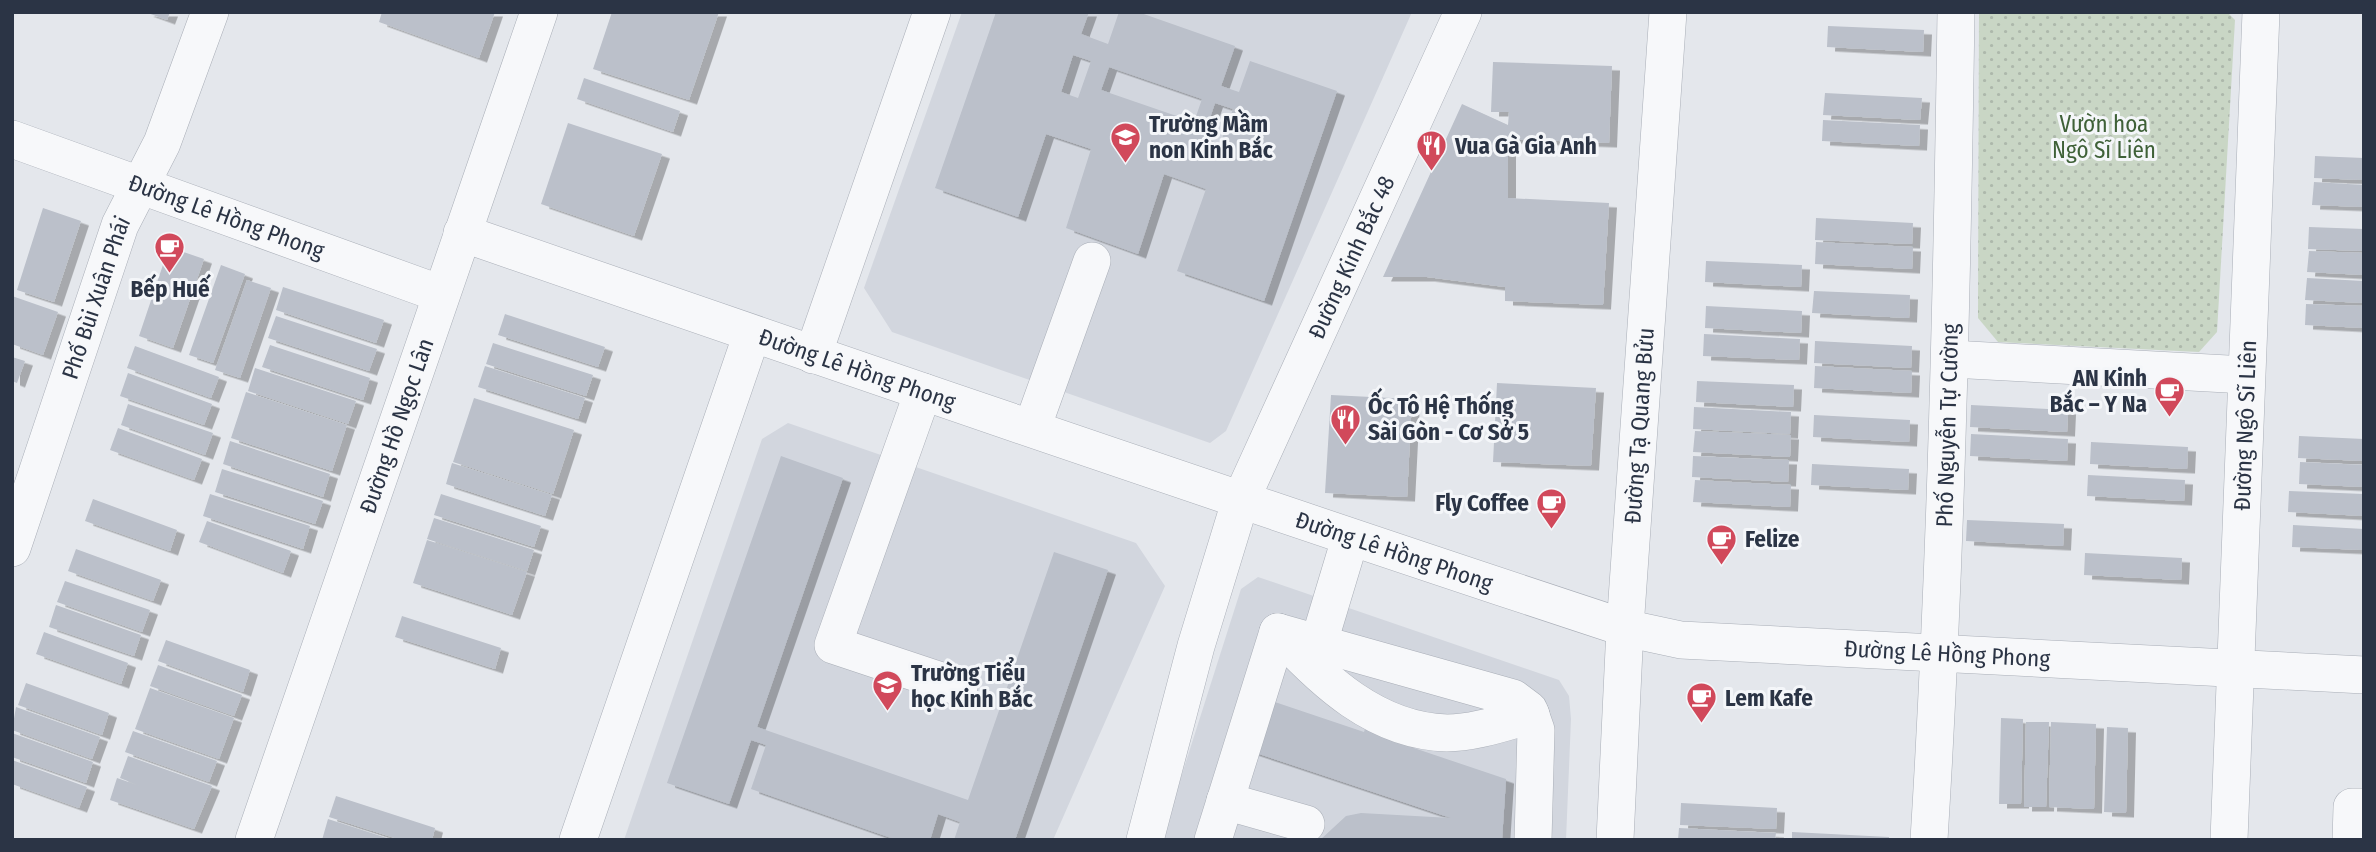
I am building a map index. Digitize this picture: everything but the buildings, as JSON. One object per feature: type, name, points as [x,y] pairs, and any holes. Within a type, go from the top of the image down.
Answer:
[{"type":"street","name":"Phố Bùi Xuân Phái","points":[[12,548],[120,225],[162,144],[210,12]]},
{"type":"street","name":"Đường Hồ Ngọc Lân","points":[[254,840],[440,293],[539,12]]},
{"type":"street","points":[[813,355],[932,12]]},
{"type":"street","name":"Đường Kinh Bắc 48","points":[[1145,840],[1196,646],[1240,502],[1463,12]]},
{"type":"street","name":"Đường Tạ Quang Bửu","points":[[1615,840],[1625,628],[1668,12]]},
{"type":"street","name":"Phố Nguyễn Tự Cường","points":[[1929,840],[1940,655],[1951,359],[1956,12]]},
{"type":"street","name":"Đường Ngô Sĩ Liên","points":[[2229,840],[2261,12]]},
{"type":"street","name":"Đường Lê Hồng Phong","points":[[12,139],[440,293]]},
{"type":"street","name":"Đường Lê Hồng Phong","points":[[462,233],[1240,502],[1625,628],[1681,640],[2364,675]]},
{"type":"street","points":[[1031,428],[1092,261]]},
{"type":"street","points":[[578,840],[752,334]]},
{"type":"street","points":[[1951,359],[2246,375]]},
{"type":"street","points":[[923,391],[834,645],[959,687]]},
{"type":"street","points":[[1319,642],[1350,538]]},
{"type":"street","points":[[1278,632],[1513,698],[1530,710],[1536,730],[1533,840]]},
{"type":"street","points":[[1278,632],[1331,685],[1359,706],[1383,717],[1447,733],[1482,728],[1531,715]]},
{"type":"street","points":[[1213,840],[1278,632]]},
{"type":"street","points":[[1225,801],[1306,824]]},
{"type":"street","points":[[2351,840],[2352,807],[2364,807]]},
{"type":"shaded area","name":"Trường Mầm non Kinh Bắc","points":[[962,12],[1412,12],[1226,431],[1210,443],[892,332],[864,288]]},
{"type":"shaded area","name":"Trường Tiểu học Kinh Bắc","points":[[788,423],[1136,543],[1165,586],[1053,840],[624,840],[762,439]]},
{"type":"shaded area","points":[[1258,577],[1559,680],[1569,696],[1571,719],[1566,840],[1161,840],[1241,589]]},
{"type":"green space","name":"Vườn hoa Ngô Sĩ Liên","points":[[1979,12],[2227,12],[2235,20],[2217,332],[2199,352],[1998,342],[1978,318]]},
{"type":"place","name":"Trường Mầm non Kinh Bắc","points":[[1126,164]]},
{"type":"place","name":"Vua Gà Gia Anh","points":[[1432,173]]},
{"type":"place","name":"Bếp Huế","points":[[170,275]]},
{"type":"place","name":"AN Kinh Bắc – Y Na","points":[[2170,418]]},
{"type":"place","name":"Ốc Tô Hệ Thống Sài Gòn - Cơ Sở 5","points":[[1345,446]]},
{"type":"place","name":"Fly Coffee","points":[[1552,530]]},
{"type":"place","name":"Felize","points":[[1722,566]]},
{"type":"place","name":"Trường Tiểu học Kinh Bắc","points":[[888,713]]},
{"type":"place","name":"Lem Kafe","points":[[1702,725]]}]
